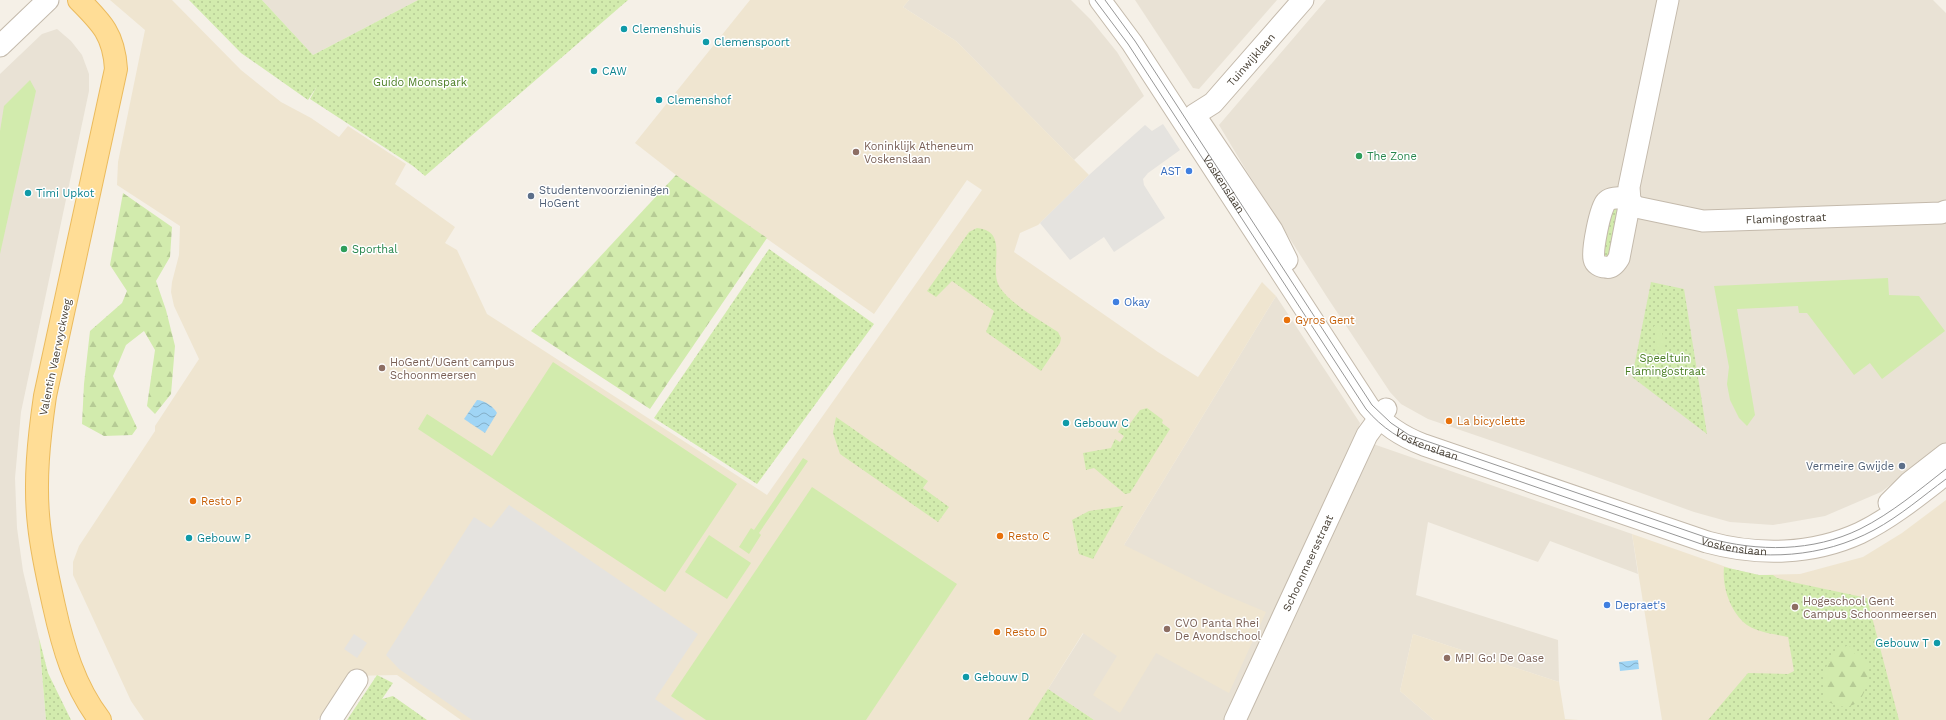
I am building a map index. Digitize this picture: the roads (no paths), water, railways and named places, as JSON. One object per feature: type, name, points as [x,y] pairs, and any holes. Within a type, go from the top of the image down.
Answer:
[{"type":"main road","name":"Valentin Vaerwyckweg","points":[[79,0],[99,20],[109,35],[115,51],[116,69],[113,91],[45,396],[37,477],[41,540],[61,637],[70,666],[80,690],[100,720]]},
{"type":"street","points":[[0,46],[48,0]]},
{"type":"street","name":"Voskenslaan","points":[[1100,0],[1128,36],[1363,397],[1383,414],[1401,434],[1424,445],[1707,542],[1752,551],[1779,552],[1807,549],[1850,537],[1875,525],[1903,507],[1946,474]]},
{"type":"street","name":"Voskenslaan","points":[[1113,0],[1194,115],[1272,230],[1291,266],[1368,387],[1383,414],[1445,441],[1702,530],[1718,535],[1748,540],[1787,541],[1808,538],[1842,529],[1890,503],[1910,482],[1946,454]]},
{"type":"street","name":"Tuinwijklaan","points":[[1194,115],[1213,103],[1303,0]]},
{"type":"street","name":"Flamingostraat","points":[[1668,0],[1629,187],[1629,199],[1636,207],[1703,221],[1941,213],[1946,211]]},
{"type":"street","name":"Schoonmeersstraat","points":[[1235,720],[1367,435],[1383,414]]},
{"type":"street","points":[[331,720],[358,680]]},
{"type":"water","points":[[477,400],[488,404],[494,408],[497,413],[485,433],[464,419]]},
{"type":"water","points":[[1638,660],[1639,669],[1620,671],[1619,662]]},
{"type":"tram line","points":[[1095,0],[1128,44],[1366,409],[1385,428],[1407,441],[1423,448],[1707,546],[1749,554],[1792,554],[1834,546],[1854,539],[1893,519],[1946,479]]},
{"type":"tram line","points":[[1105,0],[1135,41],[1372,405],[1391,423],[1409,435],[1708,538],[1746,546],[1804,546],[1842,537],[1872,523],[1894,509],[1946,469]]},
{"type":"place","name":"Clemenshuis","points":[[624,29]]},
{"type":"place","name":"Clemenspoort","points":[[706,42]]},
{"type":"place","name":"CAW","points":[[594,71]]},
{"type":"place","name":"Clemenshof","points":[[659,100]]},
{"type":"place","name":"Koninklijk Atheneum Voskenslaan","points":[[856,152]]},
{"type":"place","name":"The Zone","points":[[1359,156]]},
{"type":"place","name":"AST","points":[[1189,171]]},
{"type":"place","name":"Timi Upkot","points":[[28,193]]},
{"type":"place","name":"Studentenvoorzieningen HoGent","points":[[531,196]]},
{"type":"place","name":"Sporthal","points":[[344,249]]},
{"type":"place","name":"Okay","points":[[1116,302]]},
{"type":"place","name":"Gyros Gent","points":[[1287,320]]},
{"type":"place","name":"HoGent/UGent campus Schoonmeersen","points":[[382,368]]},
{"type":"place","name":"La bicyclette","points":[[1449,421]]},
{"type":"place","name":"Gebouw C","points":[[1066,423]]},
{"type":"place","name":"Vermeire Gwijde","points":[[1902,466]]},
{"type":"place","name":"Resto P","points":[[193,501]]},
{"type":"place","name":"Resto C","points":[[1000,536]]},
{"type":"place","name":"Gebouw P","points":[[189,538]]},
{"type":"place","name":"Depraet's","points":[[1607,605]]},
{"type":"place","name":"Hogeschool Gent Campus Schoonmeersen","points":[[1795,607]]},
{"type":"place","name":"CVO Panta Rhei De Avondschool","points":[[1167,629]]},
{"type":"place","name":"Resto D","points":[[997,632]]},
{"type":"place","name":"Gebouw T","points":[[1937,643]]},
{"type":"place","name":"MPI Go! De Oase","points":[[1447,658]]},
{"type":"place","name":"Gebouw D","points":[[966,677]]},
{"type":"park label","name":"Guido Moonspark","points":[[420,82]]},
{"type":"park label","name":"Speeltuin Flamingostraat","points":[[1665,364]]}]
